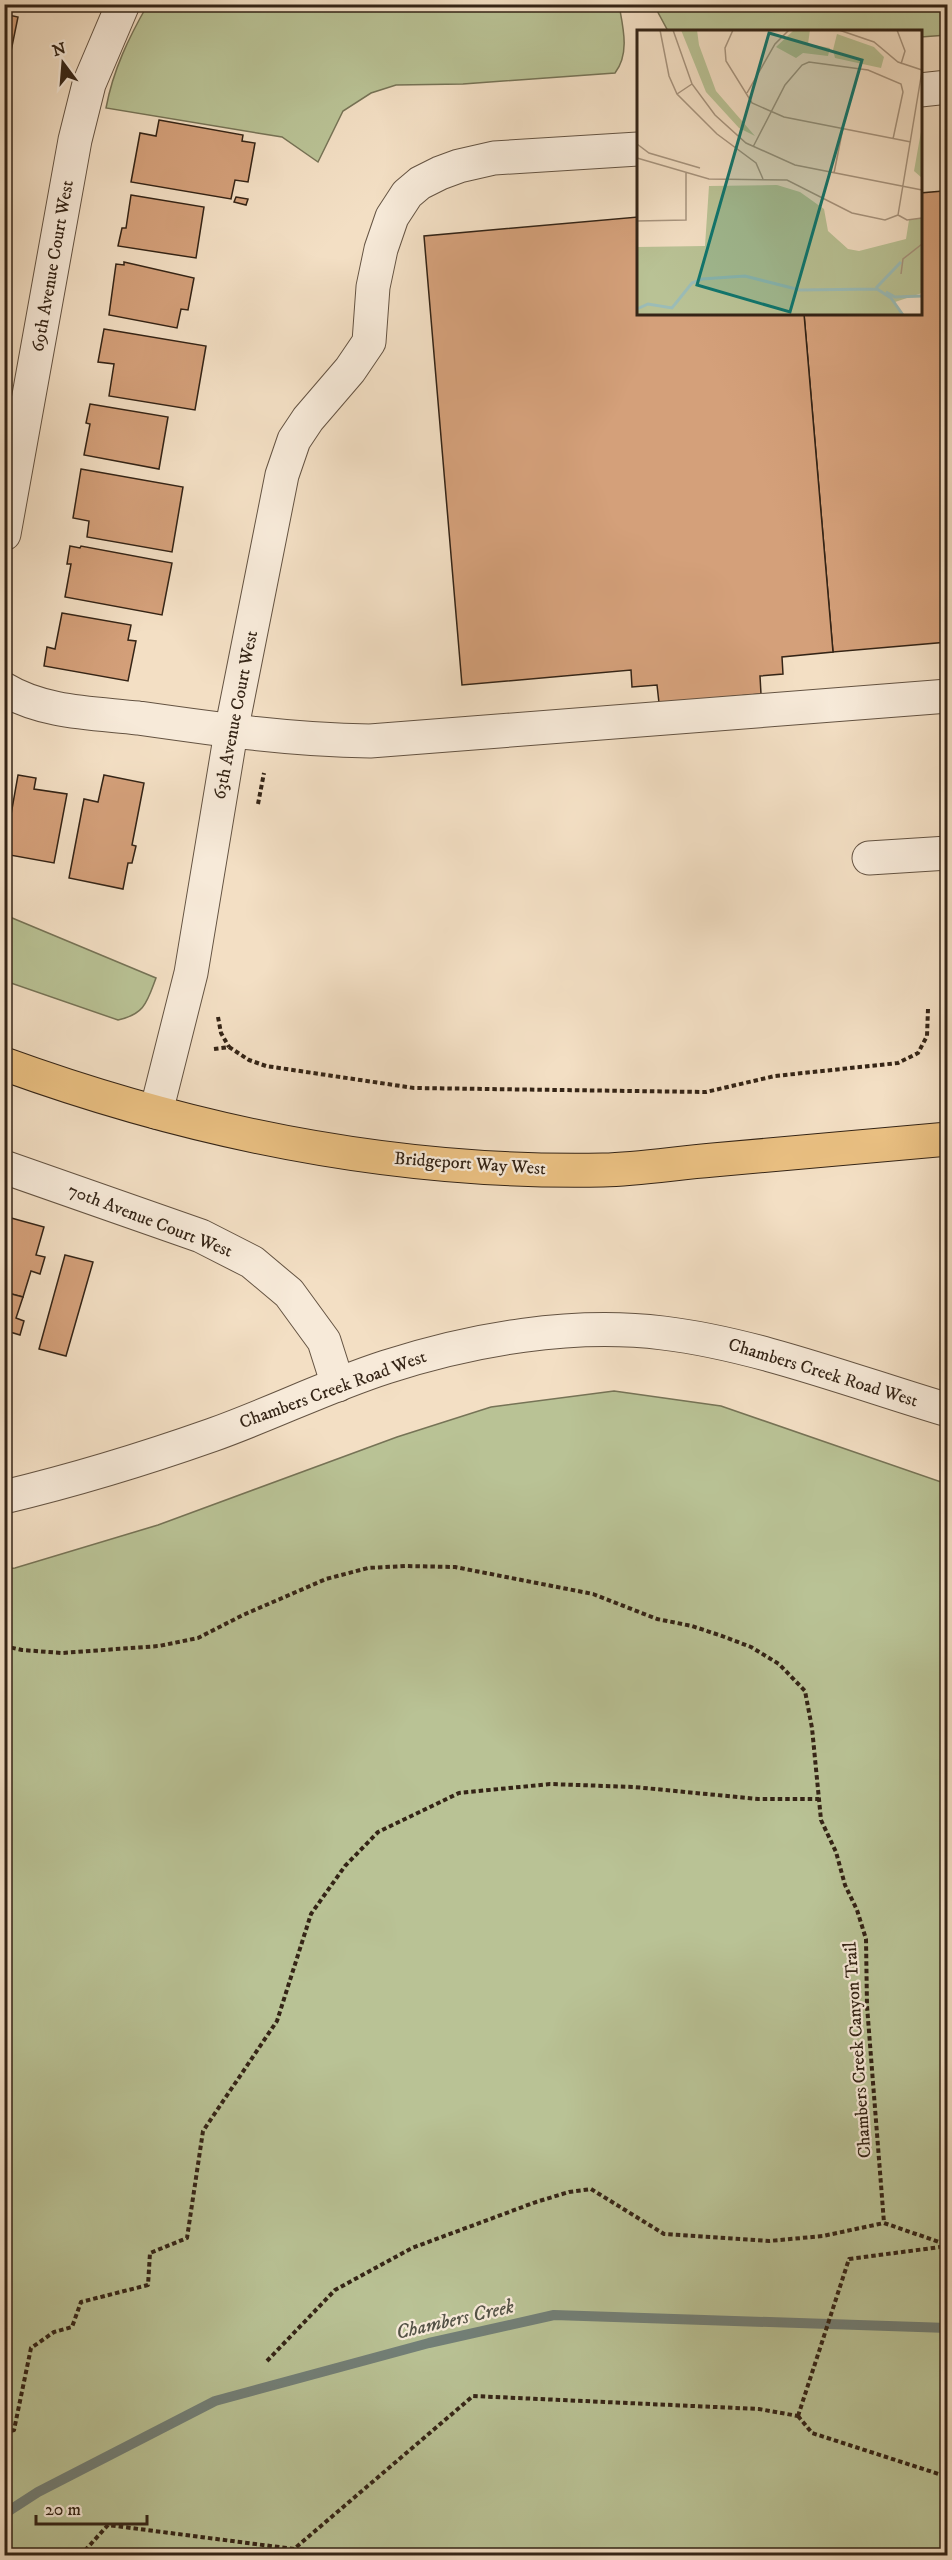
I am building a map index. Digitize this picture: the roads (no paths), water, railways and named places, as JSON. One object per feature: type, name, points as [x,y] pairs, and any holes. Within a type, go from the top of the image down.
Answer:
[{"type":"main road","name":"Bridgeport Way West","points":[[4,1064],[82,1092],[251,1137],[338,1152],[427,1163],[516,1169],[604,1170],[948,1139]]},
{"type":"street","name":"69th Avenue Court West","points":[[4,534],[75,140],[89,84],[123,4]]},
{"type":"street","points":[[922,90],[948,87]]},
{"type":"street","name":"63th Avenue Court West","points":[[156,1112],[191,973],[231,732],[282,475],[294,440],[308,419],[350,370],[369,342],[373,287],[387,231],[399,204],[420,183],[459,166],[494,158],[637,149]]},
{"type":"street","points":[[4,690],[28,701],[57,708],[295,739],[370,741],[948,696]]},
{"type":"street","points":[[869,858],[948,853]]},
{"type":"street","name":"70th Avenue Court West","points":[[4,1167],[201,1236],[252,1262],[290,1293],[324,1341],[338,1385]]},
{"type":"street","name":"Chambers Creek Road West","points":[[4,1497],[64,1483],[213,1435],[338,1385],[430,1354],[515,1336],[628,1331],[662,1332],[716,1341],[948,1410]]},
{"type":"waterway","name":"Chambers Creek","points":[[4,2514],[38,2492],[215,2401],[429,2343],[554,2315],[948,2328]]}]
